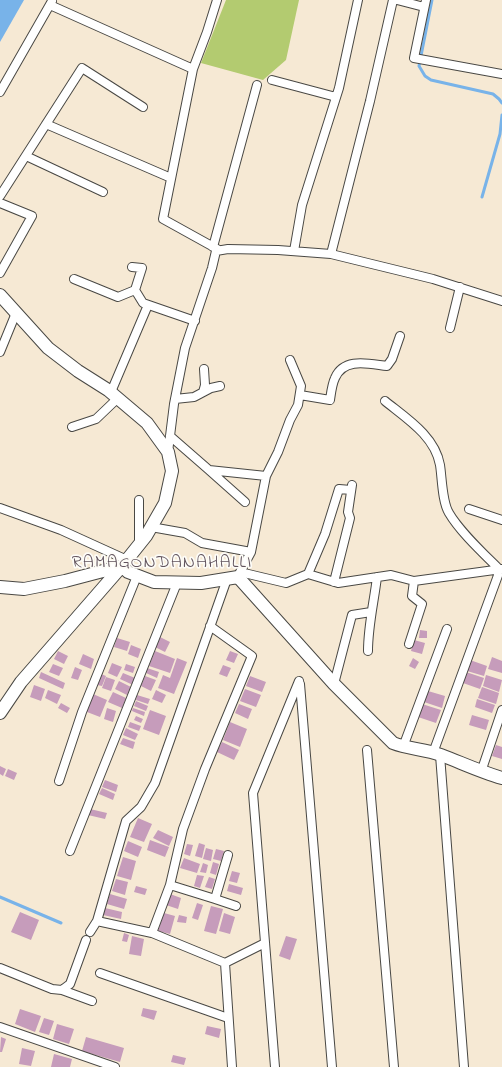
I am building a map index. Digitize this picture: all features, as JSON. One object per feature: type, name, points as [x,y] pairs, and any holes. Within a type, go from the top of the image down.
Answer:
[{"type":"main road","points":[[0,295],[48,348],[78,371],[114,395],[146,423],[168,452],[172,471],[164,503],[139,545],[20,682],[0,714]]},
{"type":"main road","points":[[124,563],[128,572],[154,582],[202,583],[235,576],[334,684],[393,743],[403,747],[436,754],[481,772],[502,778]]},
{"type":"main road","points":[[0,587],[24,589],[65,581],[124,563]]},
{"type":"street","points":[[217,0],[193,69],[163,219],[216,248],[330,254],[381,265],[502,300]]},
{"type":"street","points":[[294,251],[302,205],[336,96],[358,0]]},
{"type":"street","points":[[330,254],[370,101],[393,0]]},
{"type":"street","points":[[397,0],[425,3],[414,58],[502,74]]},
{"type":"street","points":[[0,92],[52,2],[193,69]]},
{"type":"street","points":[[0,196],[82,68],[143,107]]},
{"type":"street","points":[[272,80],[336,96]]},
{"type":"street","points":[[168,452],[175,399],[185,348],[212,268],[257,85]]},
{"type":"street","points":[[46,124],[171,178]]},
{"type":"street","points":[[26,156],[103,192]]},
{"type":"street","points":[[0,203],[32,216],[0,273]]},
{"type":"street","points":[[132,267],[142,268],[135,290],[142,303],[195,321]]},
{"type":"street","points":[[74,279],[118,297],[135,290]]},
{"type":"street","points":[[450,328],[460,287]]},
{"type":"street","points":[[72,427],[96,419],[114,395],[148,305]]},
{"type":"street","points":[[0,352],[16,313]]},
{"type":"street","points":[[300,395],[330,400],[335,377],[344,366],[354,363],[387,366],[392,359],[400,336]]},
{"type":"street","points":[[62,990],[70,984],[88,936],[97,921],[126,821],[141,807],[155,784],[210,626],[235,576],[250,552],[266,476],[298,405],[301,386],[290,360]]},
{"type":"street","points":[[203,392],[205,385],[204,369]]},
{"type":"street","points":[[175,399],[194,397],[211,388],[220,386]]},
{"type":"street","points":[[385,401],[426,436],[440,462],[448,512],[462,530],[501,570]]},
{"type":"street","points":[[170,436],[245,502]]},
{"type":"street","points":[[209,470],[266,476]]},
{"type":"street","points":[[308,574],[325,534],[339,489],[352,488],[348,512],[350,518],[334,582]]},
{"type":"street","points":[[139,500],[139,545]]},
{"type":"street","points":[[0,508],[61,530],[124,563]]},
{"type":"street","points":[[469,509],[502,520]]},
{"type":"street","points":[[151,527],[185,533],[202,543],[250,552]]},
{"type":"street","points":[[235,576],[286,583],[308,574],[338,583],[391,575],[414,582],[501,570]]},
{"type":"street","points":[[464,1067],[436,754],[501,570]]},
{"type":"street","points":[[59,780],[82,712],[137,576]]},
{"type":"street","points":[[368,651],[368,632],[377,577]]},
{"type":"street","points":[[409,644],[422,604],[412,596],[414,582]]},
{"type":"street","points":[[70,851],[177,583]]},
{"type":"street","points":[[334,684],[352,614],[371,612]]},
{"type":"street","points":[[152,932],[170,885],[183,829],[220,731],[252,656],[210,626]]},
{"type":"street","points":[[403,747],[447,629]]},
{"type":"street","points":[[274,1067],[253,793],[300,682],[332,1067]]},
{"type":"street","points":[[481,772],[502,710]]},
{"type":"street","points":[[367,750],[394,1067]]},
{"type":"street","points":[[215,899],[228,855]]},
{"type":"street","points":[[170,885],[236,906]]},
{"type":"street","points":[[97,921],[152,932],[225,963],[265,943]]},
{"type":"street","points":[[225,963],[232,1067]]},
{"type":"street","points":[[0,968],[52,989],[62,990],[92,1001]]},
{"type":"street","points":[[100,973],[228,1018]]},
{"type":"street","points":[[0,1027],[115,1067]]},
{"type":"green space","points":[[226,0],[299,0],[286,60],[263,80],[201,63]]},
{"type":"water","points":[[0,0],[24,0],[0,42]]},
{"type":"building","points":[[420,630],[427,631],[427,638],[419,638]]},
{"type":"building","points":[[160,637],[170,642],[165,652],[155,647]]},
{"type":"building","points":[[117,638],[130,642],[127,651],[114,647]]},
{"type":"building","points":[[414,640],[425,643],[422,654],[411,651]]},
{"type":"building","points":[[131,645],[141,649],[138,658],[128,654]]},
{"type":"building","points":[[58,651],[68,656],[64,664],[54,659]]},
{"type":"building","points":[[155,651],[175,659],[170,673],[149,666]]},
{"type":"building","points":[[230,651],[238,654],[234,663],[226,660]]},
{"type":"building","points":[[83,654],[94,659],[91,669],[79,664]]},
{"type":"building","points":[[492,657],[502,661],[502,673],[488,669]]},
{"type":"building","points":[[177,658],[187,662],[174,694],[158,688],[163,675],[170,678]]},
{"type":"building","points":[[413,658],[419,662],[415,669],[409,666]]},
{"type":"building","points":[[470,660],[487,666],[484,676],[467,671]]},
{"type":"building","points":[[112,663],[122,667],[117,677],[108,673]]},
{"type":"building","points":[[53,664],[63,668],[59,676],[49,672]]},
{"type":"building","points":[[126,664],[135,667],[133,673],[124,670]]},
{"type":"building","points":[[223,665],[231,668],[227,677],[219,674]]},
{"type":"building","points":[[75,667],[82,670],[78,680],[71,678]]},
{"type":"building","points":[[147,668],[159,672],[157,678],[146,673]]},
{"type":"building","points":[[41,672],[65,683],[63,689],[39,678]]},
{"type":"building","points":[[466,672],[484,678],[480,689],[463,683]]},
{"type":"building","points":[[123,673],[135,678],[133,685],[120,679]]},
{"type":"building","points":[[101,674],[106,676],[102,686],[97,685]]},
{"type":"building","points":[[486,675],[502,680],[499,692],[483,686]]},
{"type":"building","points":[[145,676],[156,680],[151,691],[141,686]]},
{"type":"building","points":[[250,676],[266,682],[262,692],[246,686]]},
{"type":"building","points":[[106,677],[115,680],[111,691],[102,688]]},
{"type":"building","points":[[119,681],[131,687],[127,695],[115,689]]},
{"type":"building","points":[[34,685],[45,689],[41,701],[30,697]]},
{"type":"building","points":[[482,687],[499,693],[496,704],[478,698]]},
{"type":"building","points":[[245,689],[261,695],[256,707],[240,701]]},
{"type":"building","points":[[48,690],[61,695],[57,704],[45,698]]},
{"type":"building","points":[[156,690],[166,695],[162,703],[152,699]]},
{"type":"building","points":[[428,691],[445,696],[442,708],[424,702]]},
{"type":"building","points":[[113,692],[126,698],[122,708],[108,702]]},
{"type":"building","points":[[93,694],[107,700],[100,717],[87,712]]},
{"type":"building","points":[[137,695],[150,699],[148,704],[136,700]]},
{"type":"building","points":[[477,699],[495,705],[492,713],[475,707]]},
{"type":"building","points":[[136,701],[148,706],[146,711],[134,706]]},
{"type":"building","points":[[61,703],[70,708],[67,713],[58,708]]},
{"type":"building","points":[[239,704],[252,709],[248,719],[235,713]]},
{"type":"building","points":[[422,704],[441,710],[436,723],[418,717]]},
{"type":"building","points":[[107,708],[116,711],[113,722],[104,719]]},
{"type":"building","points":[[133,708],[145,712],[144,716],[132,711]]},
{"type":"building","points":[[150,710],[166,716],[159,735],[143,729]]},
{"type":"building","points":[[472,715],[489,720],[486,730],[469,725]]},
{"type":"building","points":[[136,716],[143,719],[141,723],[134,720]]},
{"type":"building","points":[[130,722],[141,726],[139,731],[128,727]]},
{"type":"building","points":[[230,722],[247,729],[240,747],[223,740]]},
{"type":"building","points":[[126,728],[138,734],[135,740],[123,735]]},
{"type":"building","points":[[123,738],[135,742],[133,749],[120,744]]},
{"type":"building","points":[[222,742],[239,750],[234,760],[217,752]]},
{"type":"building","points":[[496,745],[502,747],[502,759],[492,756]]},
{"type":"building","points":[[0,766],[6,769],[3,776],[0,774]]},
{"type":"building","points":[[8,769],[17,773],[14,780],[5,776]]},
{"type":"building","points":[[105,780],[118,785],[116,792],[102,787]]},
{"type":"building","points":[[102,788],[115,794],[113,800],[99,794]]},
{"type":"building","points":[[90,809],[107,813],[105,819],[88,815]]},
{"type":"building","points":[[138,818],[152,824],[144,842],[130,837]]},
{"type":"building","points":[[158,830],[173,837],[169,846],[153,838]]},
{"type":"building","points":[[150,840],[169,847],[165,857],[147,850]]},
{"type":"building","points":[[128,841],[142,847],[138,857],[124,851]]},
{"type":"building","points":[[199,843],[205,845],[202,858],[195,856]]},
{"type":"building","points":[[187,844],[193,845],[190,856],[184,854]]},
{"type":"building","points":[[206,848],[213,850],[211,861],[203,859]]},
{"type":"building","points":[[216,849],[224,851],[221,861],[213,859]]},
{"type":"building","points":[[123,857],[136,861],[131,880],[117,876]]},
{"type":"building","points":[[184,858],[200,864],[197,873],[180,868]]},
{"type":"building","points":[[213,862],[219,864],[216,875],[210,873]]},
{"type":"building","points":[[203,863],[208,865],[206,873],[200,872]]},
{"type":"building","points":[[232,871],[240,873],[237,883],[229,881]]},
{"type":"building","points":[[197,875],[204,876],[200,888],[194,886]]},
{"type":"building","points":[[209,877],[215,879],[212,889],[205,887]]},
{"type":"building","points":[[116,879],[128,882],[125,895],[112,891]]},
{"type":"building","points":[[229,884],[243,888],[241,895],[227,891]]},
{"type":"building","points":[[136,886],[147,889],[145,895],[134,892]]},
{"type":"building","points":[[110,894],[127,899],[124,909],[107,904]]},
{"type":"building","points":[[170,894],[181,898],[178,909],[166,905]]},
{"type":"building","points":[[197,903],[203,905],[198,920],[192,918]]},
{"type":"building","points":[[211,906],[223,909],[216,934],[204,931]]},
{"type":"building","points":[[105,908],[122,912],[121,919],[103,915]]},
{"type":"building","points":[[20,912],[39,920],[31,940],[11,932]]},
{"type":"building","points":[[164,913],[175,916],[170,934],[158,931]]},
{"type":"building","points":[[224,913],[235,917],[230,934],[219,931]]},
{"type":"building","points":[[179,915],[187,917],[186,923],[177,922]]},
{"type":"building","points":[[124,933],[129,935],[127,942],[122,941]]},
{"type":"building","points":[[132,936],[144,939],[141,956],[129,954]]},
{"type":"building","points":[[286,936],[297,939],[290,960],[279,956]]},
{"type":"building","points":[[143,1008],[157,1011],[154,1020],[141,1016]]},
{"type":"building","points":[[20,1009],[41,1016],[35,1032],[15,1024]]},
{"type":"building","points":[[44,1018],[54,1021],[49,1035],[39,1032]]},
{"type":"building","points":[[57,1024],[74,1029],[69,1044],[53,1039]]},
{"type":"building","points":[[207,1026],[221,1029],[219,1038],[205,1034]]},
{"type":"building","points":[[1,1037],[6,1039],[2,1052],[0,1052]]},
{"type":"building","points":[[86,1037],[124,1048],[120,1062],[82,1051]]},
{"type":"building","points":[[22,1048],[35,1051],[31,1066],[19,1064]]},
{"type":"building","points":[[54,1054],[72,1059],[70,1067],[51,1067]]},
{"type":"building","points":[[173,1055],[186,1058],[184,1065],[171,1062]]},
{"type":"waterway","points":[[432,0],[419,66],[425,76],[431,80],[493,94],[502,103]]},
{"type":"waterway","points":[[482,197],[500,134],[502,115]]},
{"type":"waterway","points":[[0,897],[61,923]]},
{"type":"district","name":"RAMAGONDANAHALLI","points":[[162,564]]}]
